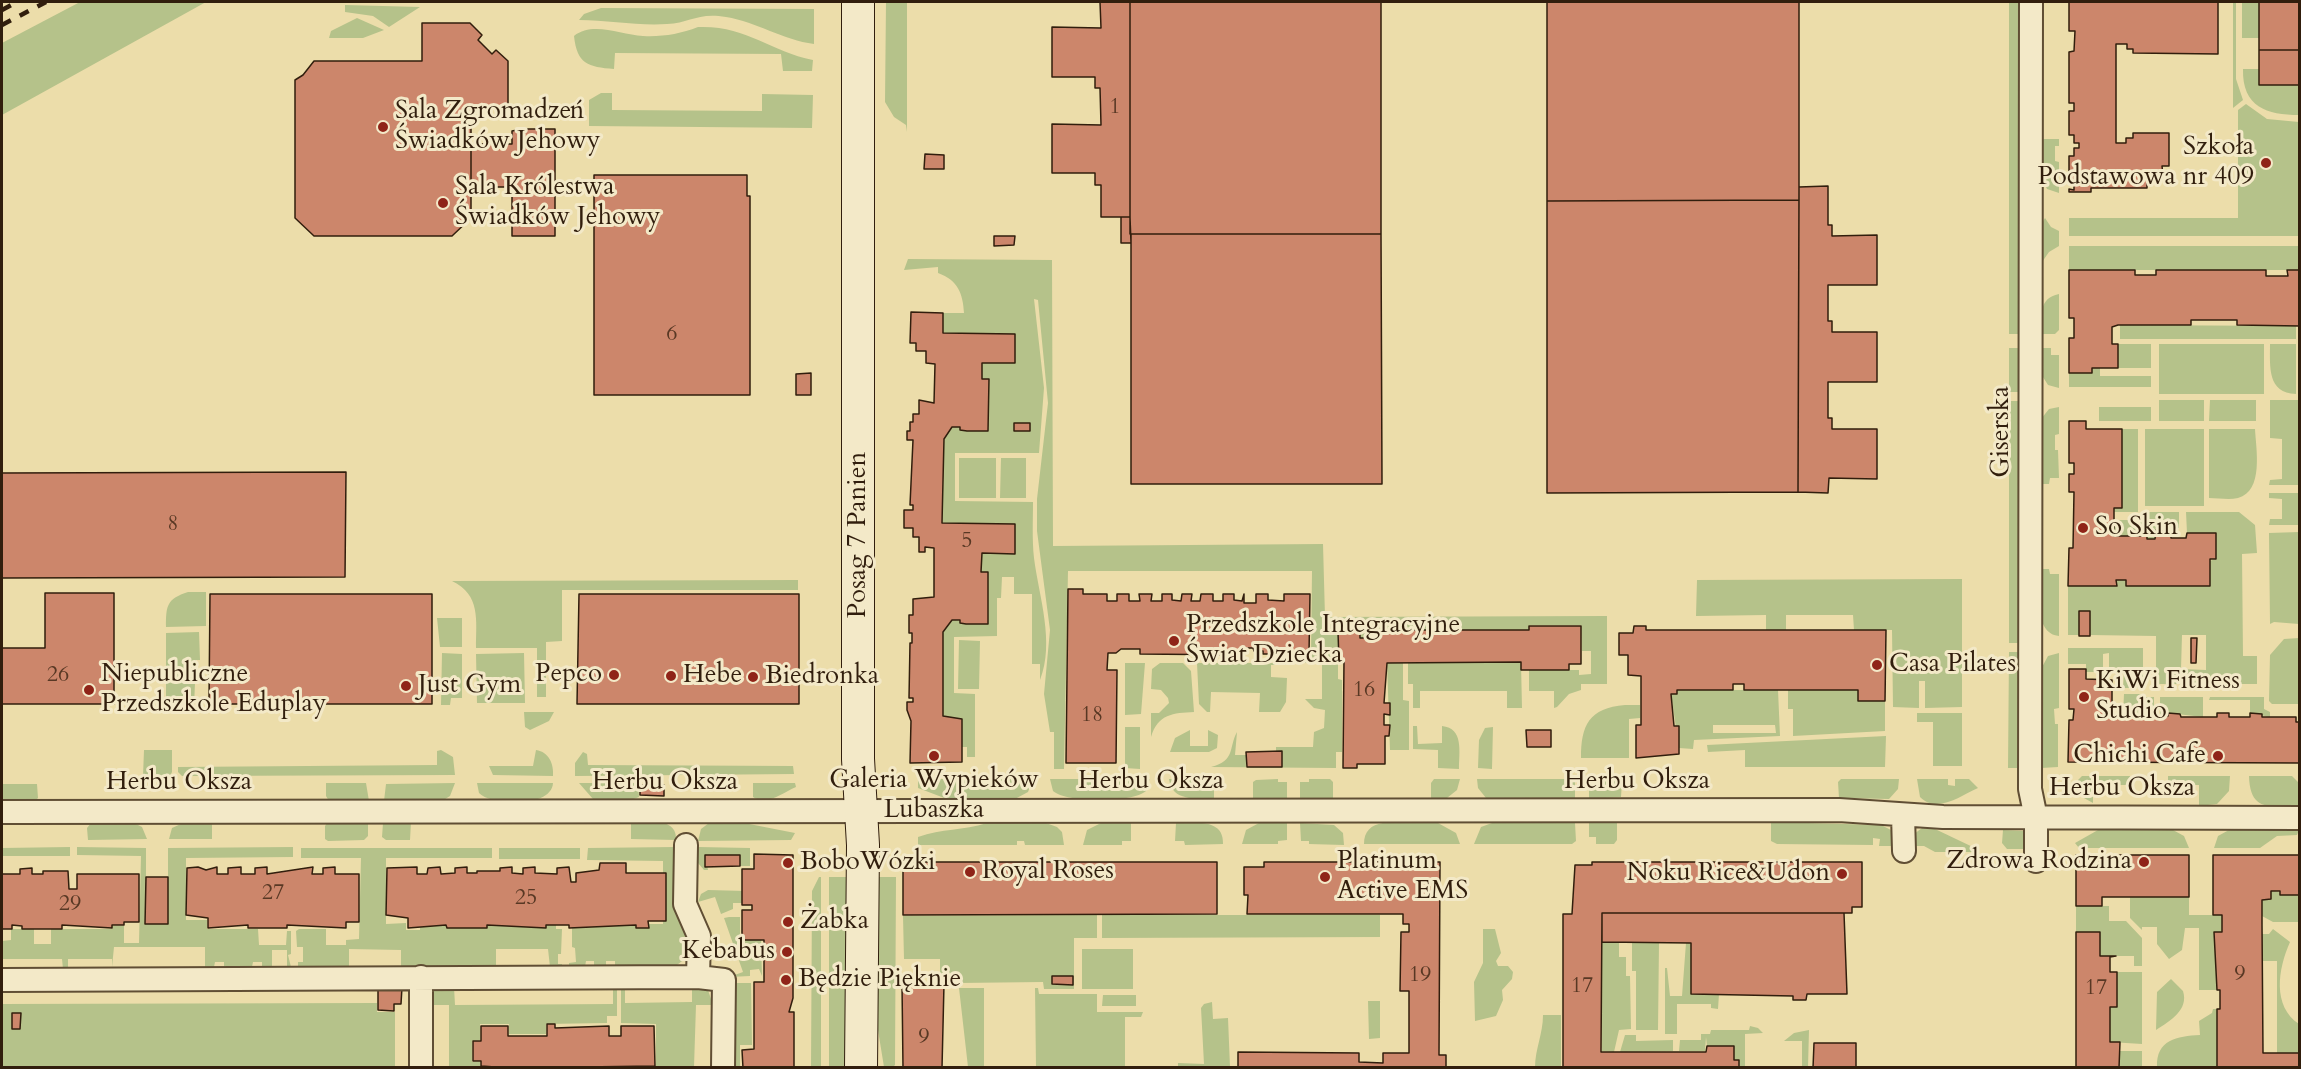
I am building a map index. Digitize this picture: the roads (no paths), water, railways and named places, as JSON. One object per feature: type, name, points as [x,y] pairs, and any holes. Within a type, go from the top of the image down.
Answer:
[{"type":"street","name":"Posag 7 Panien","points":[[858,2],[858,759],[861,812],[861,1068]]},
{"type":"street","name":"Giserska","points":[[2031,2],[2030,780],[2036,818],[2036,861]]},
{"type":"street","name":"Herbu Oksza","points":[[2,812],[1839,810],[2036,818],[2300,818]]},
{"type":"street","points":[[1903,814],[1904,851]]},
{"type":"street","points":[[686,844],[685,904],[699,936],[698,977]]},
{"type":"street","points":[[421,977],[421,1068]]},
{"type":"street","points":[[2,980],[698,977],[724,980],[723,1068]]},
{"type":"railway","points":[[2,10],[17,2]]},
{"type":"railway","points":[[2,25],[46,2]]},
{"type":"place","name":"Sala Zgromadzeń Świadków Jehowy","points":[[383,127]]},
{"type":"place","name":"Szkoła Podstawowa nr 409","points":[[2266,163]]},
{"type":"place","name":"Sala Królestwa Świadków Jehowy","points":[[443,203]]},
{"type":"place","name":"So Skin","points":[[2083,528]]},
{"type":"place","name":"Przedszkole Integracyjne Świat Dziecka","points":[[1174,641]]},
{"type":"place","name":"Casa Pilates","points":[[1877,665]]},
{"type":"place","name":"Pepco","points":[[614,675]]},
{"type":"place","name":"Hebe","points":[[671,676]]},
{"type":"place","name":"Biedronka","points":[[753,677]]},
{"type":"place","name":"Just Gym","points":[[406,686]]},
{"type":"place","name":"Niepubliczne Przedszkole Eduplay","points":[[89,690]]},
{"type":"place","name":"KiWi Fitness Studio","points":[[2084,697]]},
{"type":"place","name":"Galeria Wypieków Lubaszka","points":[[934,756]]},
{"type":"place","name":"Chichi Cafe","points":[[2218,756]]},
{"type":"place","name":"Zdrowa Rodzina","points":[[2144,862]]},
{"type":"place","name":"BoboWózki","points":[[788,863]]},
{"type":"place","name":"Royal Roses","points":[[970,872]]},
{"type":"place","name":"Noku Rice&Udon","points":[[1842,874]]},
{"type":"place","name":"Platinum Active EMS","points":[[1325,877]]},
{"type":"place","name":"Żabka","points":[[788,922]]},
{"type":"place","name":"Kebabus","points":[[787,952]]},
{"type":"place","name":"Będzie Pięknie","points":[[786,980]]}]
